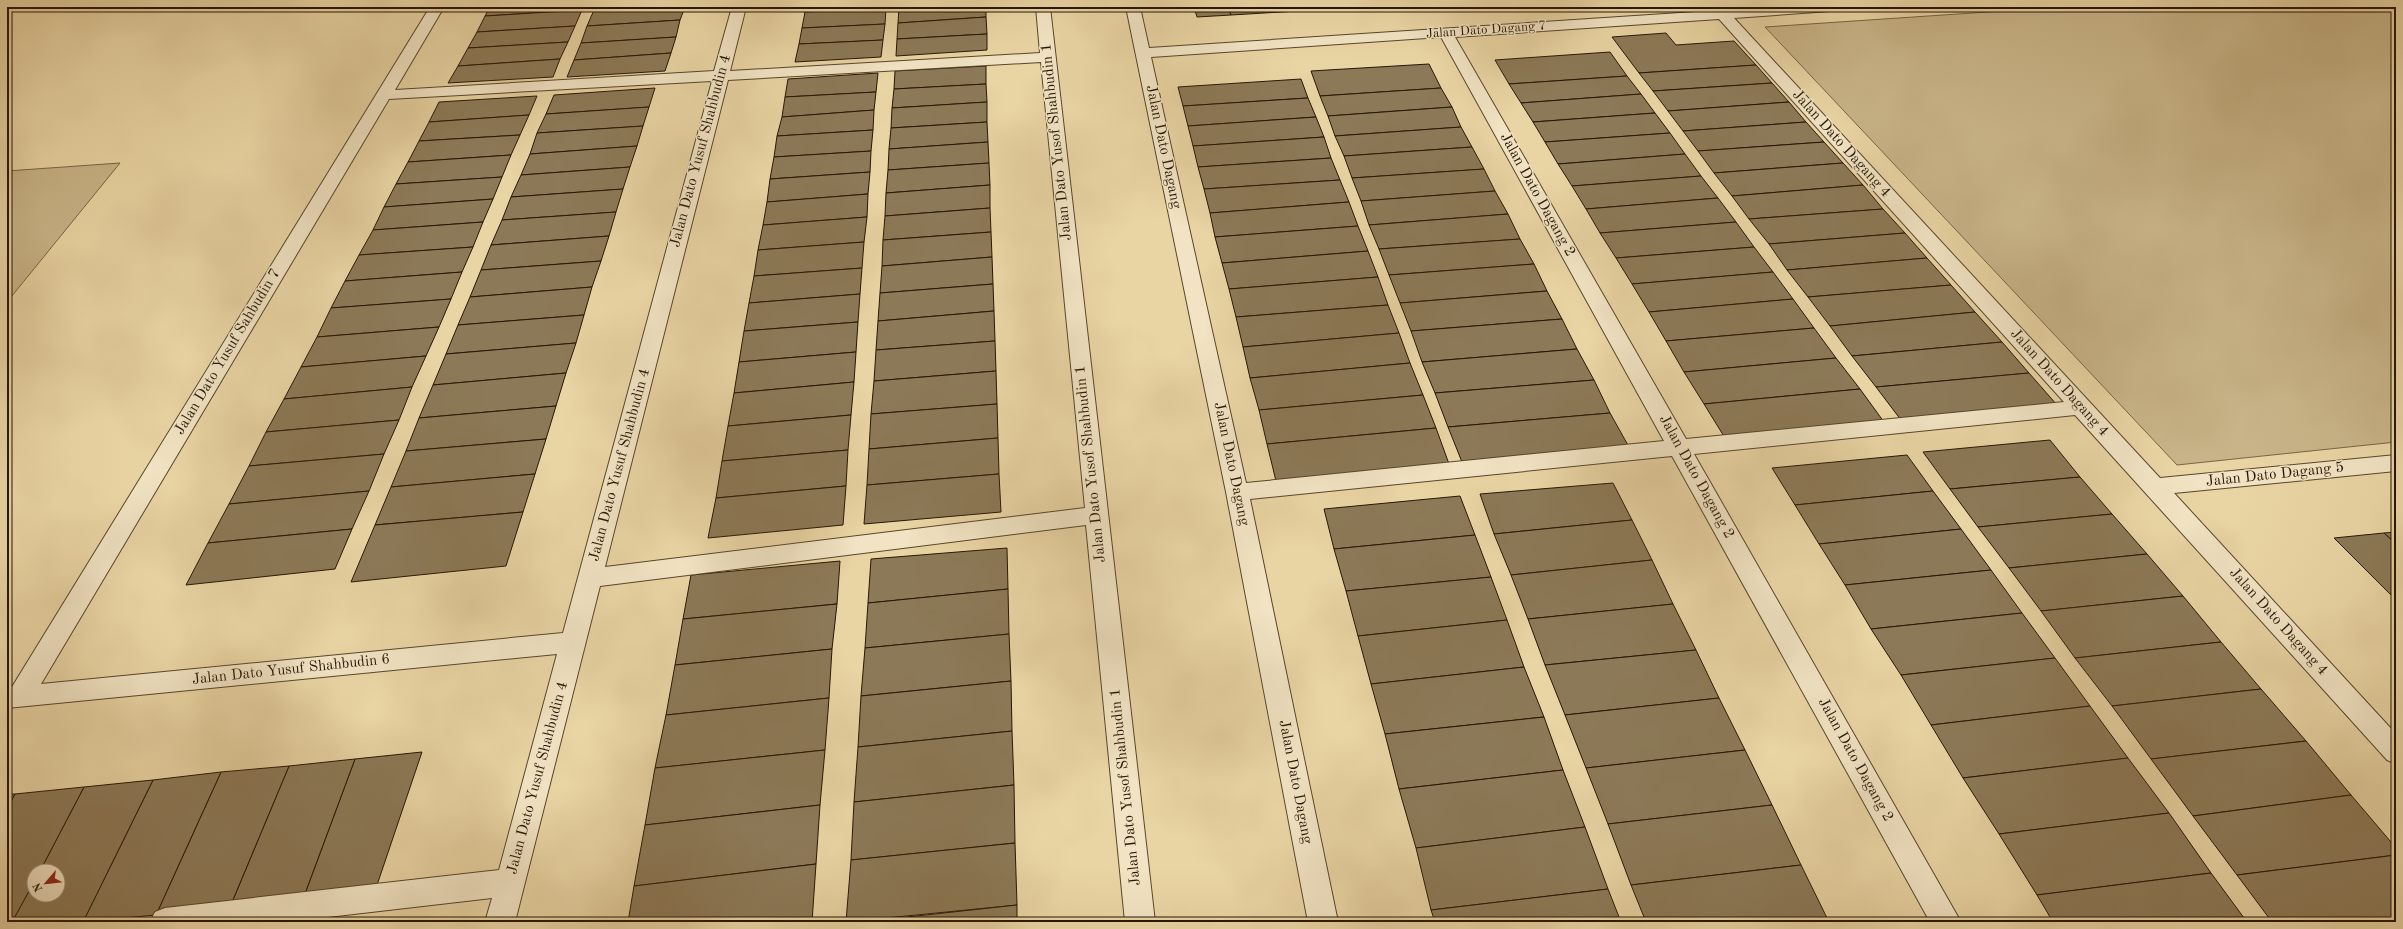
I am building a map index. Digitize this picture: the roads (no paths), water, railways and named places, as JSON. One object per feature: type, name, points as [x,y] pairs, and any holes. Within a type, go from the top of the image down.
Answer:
[{"type":"street","name":"Jalan Dato Yusuf Sahbudin 7","points":[[13,698],[437,7]]},
{"type":"street","name":"Jalan Dato Yusuf Shahbudin 4","points":[[500,922],[739,7]]},
{"type":"street","name":"Jalan Dato Yusof Shahbudin 1","points":[[1043,7],[1140,922]]},
{"type":"street","name":"Jalan Dato Dagang","points":[[1133,7],[1237,492],[1323,922]]},
{"type":"street","name":"Jalan Dato Dagang 7","points":[[1143,53],[1719,11],[1830,7]]},
{"type":"street","name":"Jalan Dato Dagang 4","points":[[1719,11],[2396,752]]},
{"type":"street","name":"Jalan Dato Dagang 2","points":[[1445,32],[1946,922]]},
{"type":"street","points":[[384,95],[1048,57]]},
{"type":"street","points":[[1237,492],[2081,407]]},
{"type":"street","name":"Jalan Dato Dagang 5","points":[[2154,487],[2396,463]]},
{"type":"street","points":[[591,578],[868,542],[1097,515]]},
{"type":"street","name":"Jalan Dato Yusuf Shahbudin 6","points":[[13,698],[574,642]]},
{"type":"street","points":[[165,922],[511,882]]}]
